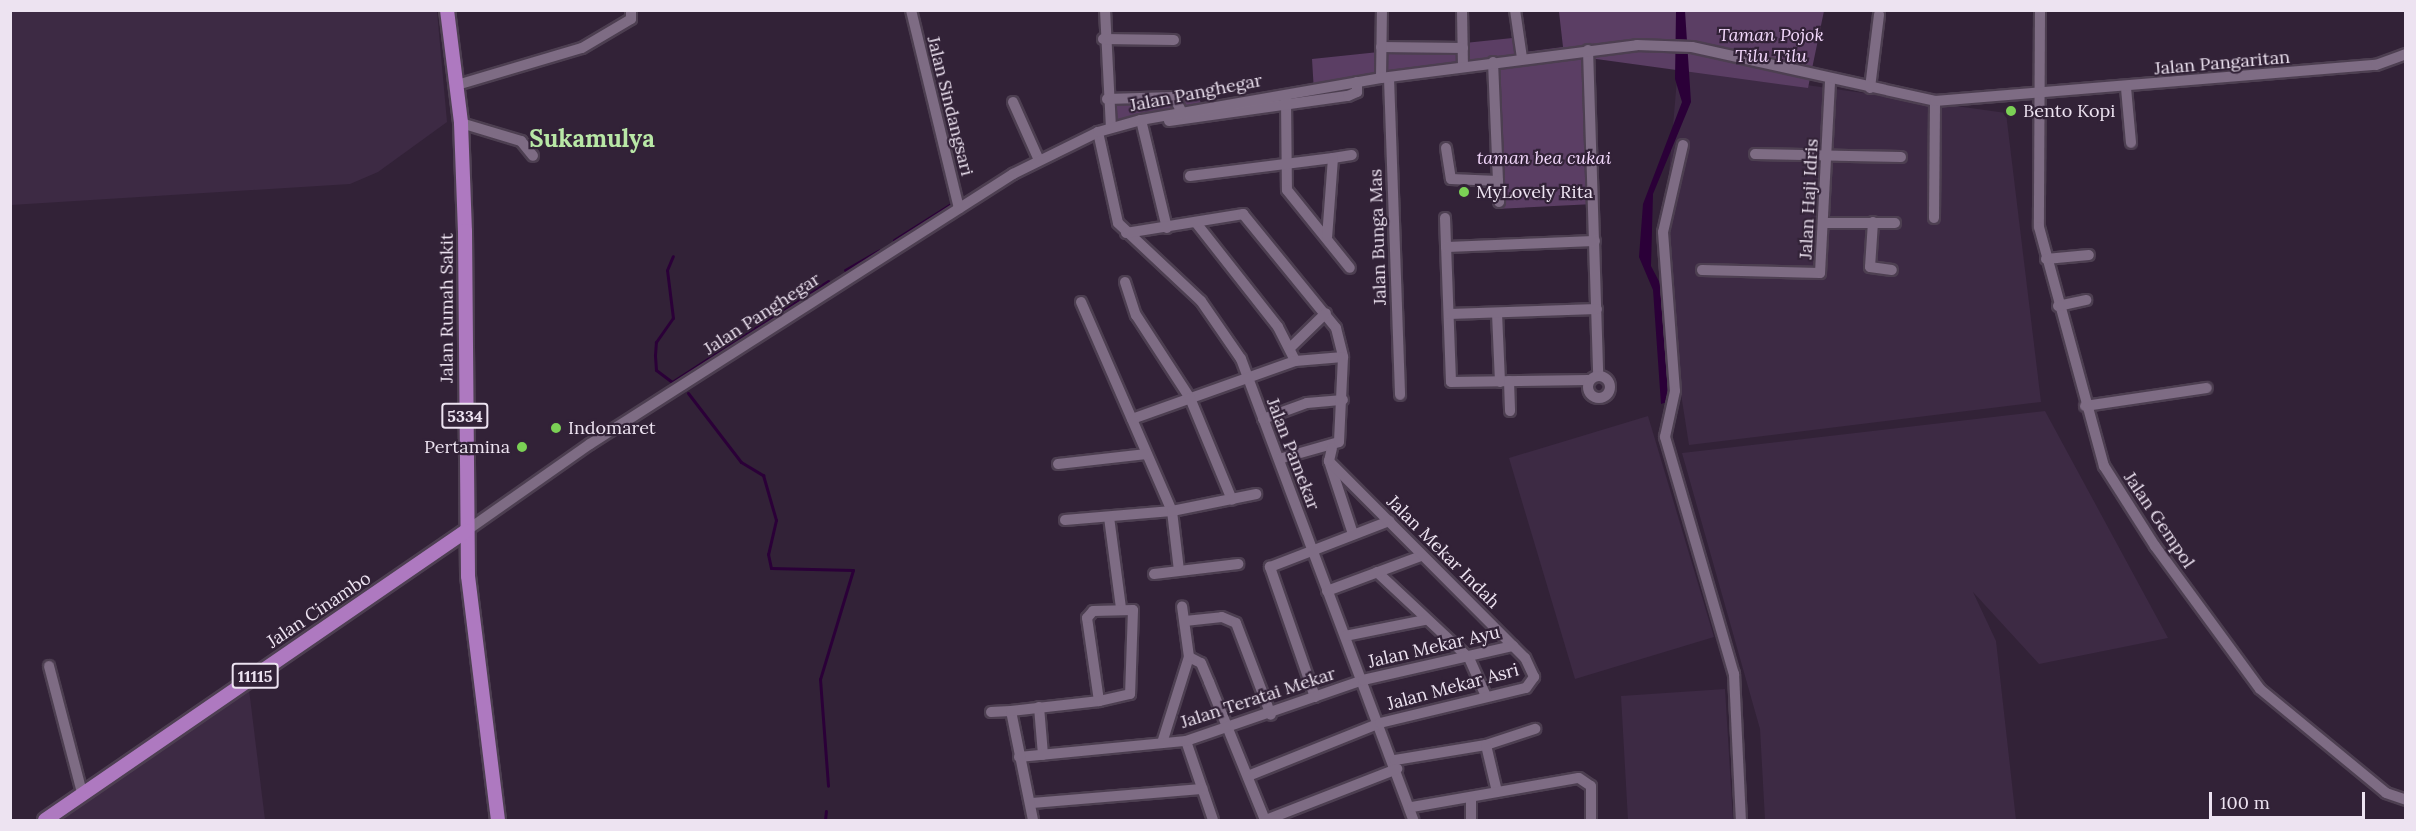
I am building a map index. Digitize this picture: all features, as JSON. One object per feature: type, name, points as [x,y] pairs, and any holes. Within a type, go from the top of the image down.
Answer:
[{"type":"main road","name":"Jalan Rumah Sakit","points":[[447,10],[461,123],[466,531],[498,820]]},
{"type":"main road","name":"Jalan Cinambo","points":[[45,820],[466,531]]},
{"type":"street","points":[[457,85],[582,48],[631,19],[631,10]]},
{"type":"street","name":"Jalan Sindangsari","points":[[911,10],[959,208]]},
{"type":"street","points":[[1105,10],[1103,39],[1111,128]]},
{"type":"street","name":"Jalan Bunga Mas","points":[[1382,10],[1381,47],[1385,78],[1400,395]]},
{"type":"street","points":[[1462,10],[1463,66]]},
{"type":"street","points":[[1515,10],[1522,58]]},
{"type":"street","name":"Jalan Gempol","points":[[2040,10],[2039,227],[2085,406],[2115,490],[2237,661],[2304,730],[2396,798]]},
{"type":"street","points":[[1870,88],[1879,15]]},
{"type":"street","points":[[1103,39],[1174,40]]},
{"type":"street","name":"Jalan Panghegar","points":[[466,531],[590,444],[959,208],[1039,160],[1111,128],[1181,111],[1286,99],[1357,82],[1463,66],[1588,50],[1671,45],[1686,46],[1830,80],[1935,101],[2040,96]]},
{"type":"street","points":[[1381,47],[1463,48]]},
{"type":"street","points":[[1445,218],[1451,382],[1594,378],[1597,309],[1588,50]]},
{"type":"street","name":"Jalan Pangaritan","points":[[2040,96],[2376,65],[2406,54]]},
{"type":"street","points":[[1493,62],[1499,202]]},
{"type":"street","name":"Jalan Haji Idris","points":[[1702,270],[1816,275],[1822,268],[1830,80]]},
{"type":"street","points":[[2126,88],[2131,143]]},
{"type":"street","points":[[1107,99],[1174,97],[1181,111]]},
{"type":"street","points":[[1169,121],[1286,99],[1287,190],[1350,268]]},
{"type":"street","points":[[1934,218],[1935,101]]},
{"type":"street","points":[[1013,102],[1039,160]]},
{"type":"street","points":[[1141,120],[1167,228]]},
{"type":"street","points":[[461,123],[521,141],[533,156]]},
{"type":"street","name":"Jalan Pamekar","points":[[1098,132],[1118,223],[1126,233],[1201,301],[1229,336],[1396,765],[1410,816]]},
{"type":"street","points":[[1683,145],[1663,232],[1675,391],[1665,437],[1734,674],[1741,820]]},
{"type":"street","points":[[1446,148],[1451,178],[1498,181]]},
{"type":"street","points":[[1755,154],[1828,160],[1901,157]]},
{"type":"street","points":[[1190,176],[1352,155]]},
{"type":"street","points":[[1327,237],[1334,158]]},
{"type":"street","points":[[1126,233],[1197,224],[1243,214],[1326,313],[1341,337],[1343,400],[1339,442],[1332,448],[1278,459]]},
{"type":"street","points":[[1824,222],[1895,222]]},
{"type":"street","points":[[1873,222],[1870,267],[1892,270]]},
{"type":"street","points":[[1197,224],[1290,348],[1295,361]]},
{"type":"street","points":[[1446,247],[1595,241]]},
{"type":"street","points":[[2046,260],[2089,255]]},
{"type":"street","points":[[1125,282],[1136,315],[1190,398],[1232,500]]},
{"type":"street","points":[[2058,306],[2086,300]]},
{"type":"street","points":[[1081,302],[1172,511],[1179,571]]},
{"type":"street","points":[[1449,314],[1597,309]]},
{"type":"street","points":[[1290,348],[1326,313]]},
{"type":"street","points":[[1497,313],[1504,382],[1510,411]]},
{"type":"street","points":[[1132,419],[1295,361],[1343,357]]},
{"type":"street","points":[[2085,406],[2207,388]]},
{"type":"street","points":[[1263,419],[1306,403],[1343,400]]},
{"type":"street","points":[[1332,448],[1329,461],[1353,534]]},
{"type":"street","points":[[1058,464],[1146,454]]},
{"type":"street","name":"Jalan Mekar Indah","points":[[1329,461],[1533,666],[1533,681]]},
{"type":"street","points":[[1065,520],[1172,511],[1256,494]]},
{"type":"street","points":[[1109,517],[1121,608]]},
{"type":"street","points":[[1315,697],[1269,569],[1311,549],[1389,520]]},
{"type":"street","points":[[1327,591],[1421,556]]},
{"type":"street","points":[[1154,574],[1238,564]]},
{"type":"street","points":[[1377,572],[1425,620],[1468,658],[1486,696]]},
{"type":"street","points":[[1162,743],[1189,657],[1182,606]]},
{"type":"street","points":[[991,712],[1011,711],[1039,707],[1099,701],[1125,698],[1132,689],[1135,615],[1121,608],[1093,611],[1087,618],[1099,701]]},
{"type":"street","points":[[1185,621],[1222,617],[1236,623],[1271,715]]},
{"type":"street","points":[[1345,636],[1425,620]]},
{"type":"street","name":"Jalan Mekar Ayu","points":[[1363,680],[1514,646]]},
{"type":"street","points":[[1189,657],[1201,663],[1265,820],[1396,765],[1486,746],[1535,729]]},
{"type":"street","points":[[49,666],[82,793]]},
{"type":"street","name":"Jalan Teratai Mekar","points":[[1019,757],[1186,741],[1271,715],[1363,680]]},
{"type":"street","name":"Jalan Mekar Asri","points":[[1248,776],[1380,723],[1526,688],[1533,681]]},
{"type":"street","points":[[1039,707],[1043,755]]},
{"type":"street","points":[[1011,711],[1033,820]]},
{"type":"street","points":[[1186,741],[1212,820]]},
{"type":"street","points":[[1486,746],[1497,792]]},
{"type":"street","points":[[1410,816],[1471,797],[1585,780],[1591,786],[1591,820]]},
{"type":"street","points":[[1030,803],[1202,789]]},
{"type":"street","points":[[1471,797],[1471,820]]},
{"type":"shaded area","points":[[10,11],[437,11],[447,122],[378,172],[350,184],[11,205]]},
{"type":"shaded area","points":[[1676,11],[1685,11],[1691,102],[1653,194],[1651,266],[1662,287],[1670,401],[1661,404],[1653,290],[1639,257],[1643,204],[1682,102],[1675,79]]},
{"type":"shaded area","points":[[1678,67],[2006,113],[2041,402],[1689,445],[1671,330],[1667,197]]},
{"type":"shaded area","points":[[2045,411],[2168,638],[2039,664],[1973,592],[1996,641],[2016,820],[1765,820],[1760,729],[1682,453]]},
{"type":"shaded area","points":[[1648,416],[1714,637],[1575,679],[1509,458]]},
{"type":"shaded area","points":[[248,681],[265,820],[59,820]]},
{"type":"shaded area","points":[[1725,689],[1733,820],[1628,820],[1621,696]]},
{"type":"green space","points":[[1824,11],[1808,88],[1589,58],[1594,204],[1496,209],[1496,63],[1314,92],[1312,59],[1522,37],[1525,52],[1563,47],[1559,12]]},
{"type":"green space","points":[[1197,91],[1202,107],[1114,127],[1110,92]]},
{"type":"waterway","points":[[894,240],[954,202]]},
{"type":"waterway","points":[[845,270],[879,250]]},
{"type":"waterway","points":[[672,382],[656,370],[655,355],[656,342],[673,318],[667,270],[673,256]]},
{"type":"waterway","points":[[672,382],[828,281]]},
{"type":"waterway","points":[[688,393],[741,462],[763,475],[776,520],[768,554],[771,568],[853,570],[820,679],[828,786]]},
{"type":"waterway","points":[[825,820],[826,811]]},
{"type":"place","name":"Bento Kopi","points":[[2011,111]]},
{"type":"place","name":"MyLovely Rita","points":[[1464,192]]},
{"type":"place","name":"Indomaret","points":[[556,428]]},
{"type":"place","name":"Pertamina","points":[[522,447]]},
{"type":"district","name":"Sukamulya","points":[[592,139]]},
{"type":"park label","name":"Taman Pojok Tilu Tilu","points":[[1771,46]]},
{"type":"park label","name":"taman bea cukai","points":[[1544,158]]}]
